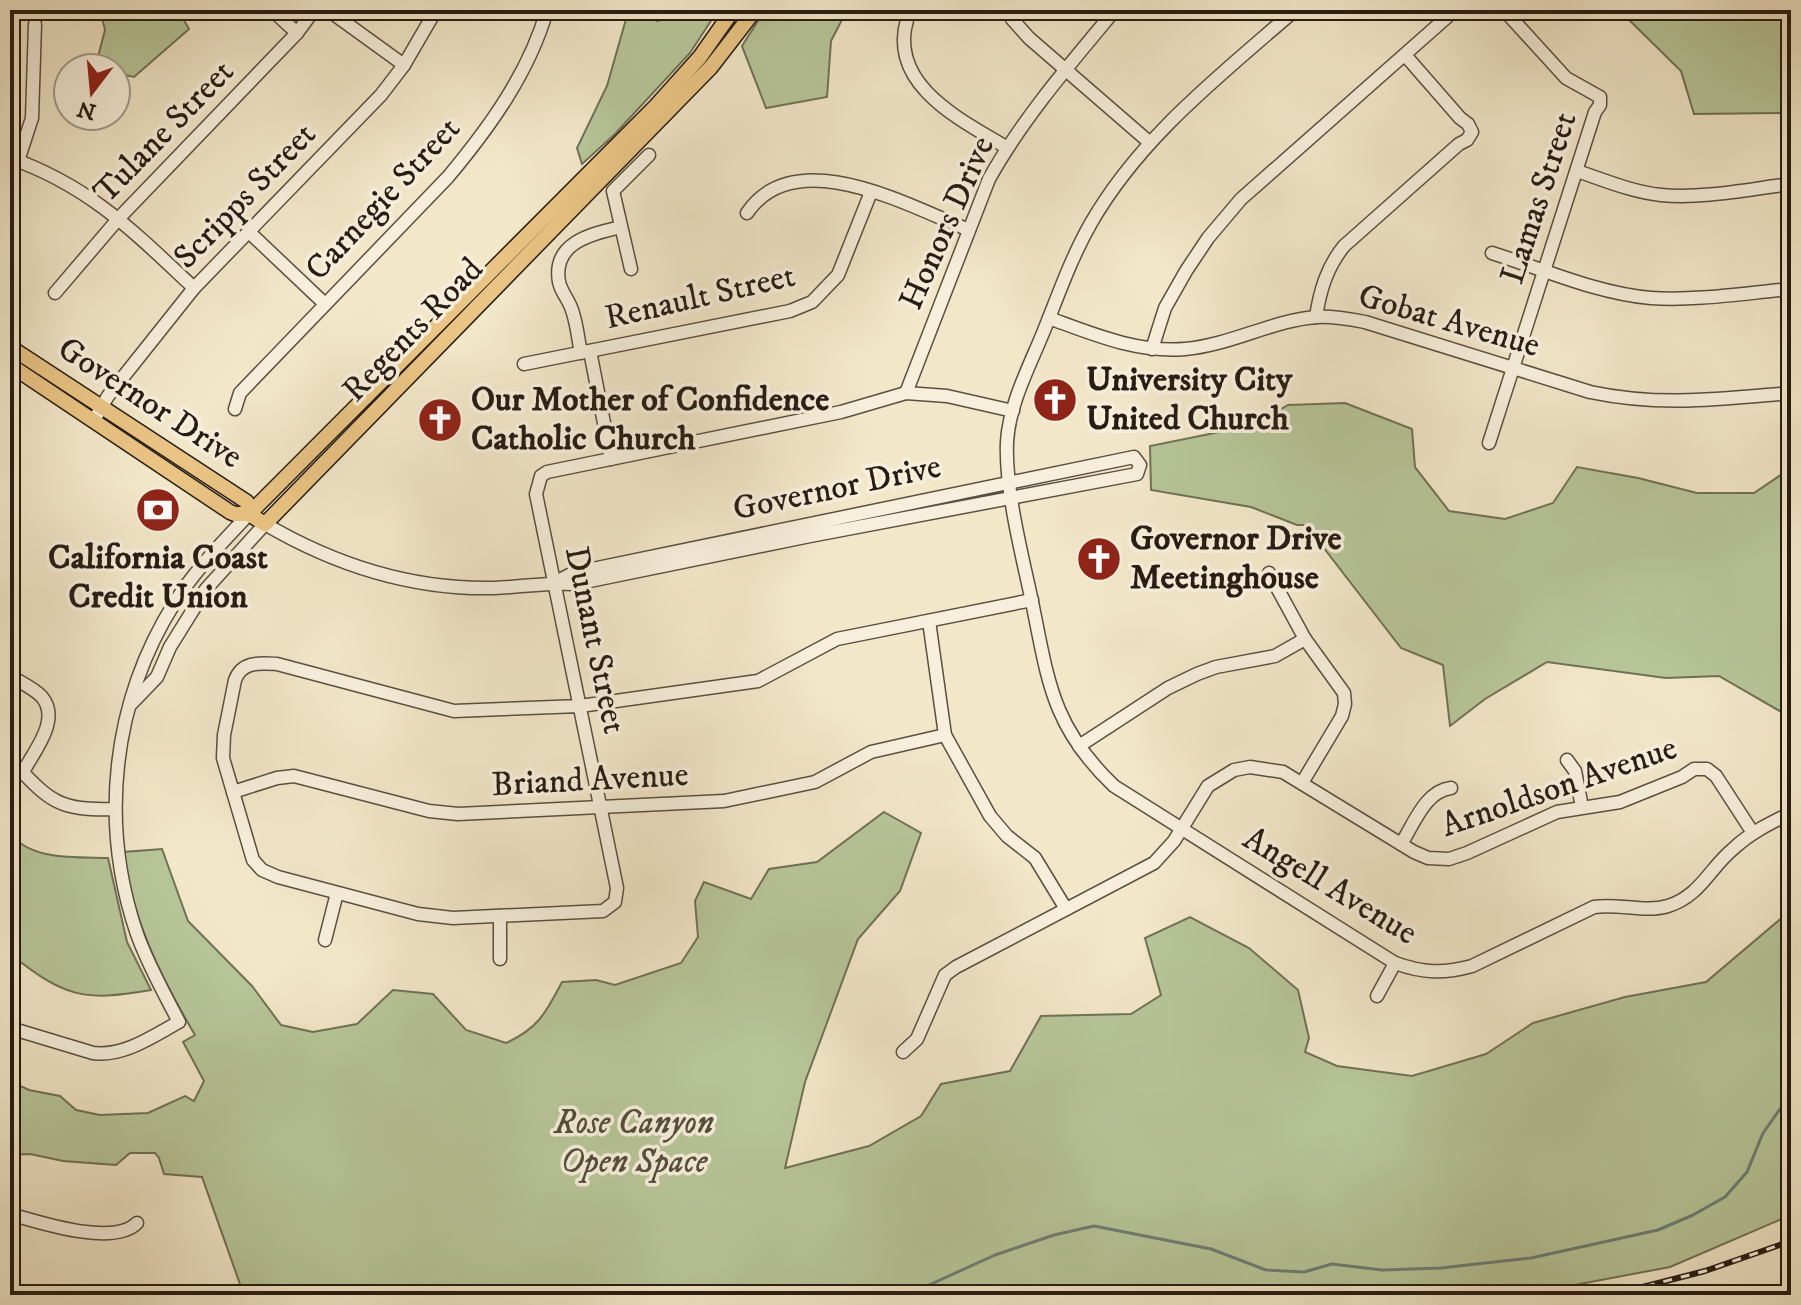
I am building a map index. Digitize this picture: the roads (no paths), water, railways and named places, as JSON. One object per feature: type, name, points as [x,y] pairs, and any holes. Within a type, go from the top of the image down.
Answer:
[{"type":"main road","name":"Regents Road","points":[[249,514],[656,106],[700,57],[733,10]]},
{"type":"main road","name":"Regents Road","points":[[265,524],[711,67],[755,10]]},
{"type":"main road","name":"Governor Drive","points":[[10,347],[247,502],[249,514]]},
{"type":"main road","name":"Governor Drive","points":[[10,365],[230,512],[249,514],[265,524]]},
{"type":"street","points":[[272,10],[297,33]]},
{"type":"street","name":"Tulane Street","points":[[55,293],[119,218],[297,33],[314,10]]},
{"type":"street","points":[[328,10],[404,65]]},
{"type":"street","name":"Scripps Street","points":[[94,420],[194,288],[381,95],[404,65],[436,10]]},
{"type":"street","name":"Carnegie Street","points":[[235,409],[240,393],[448,177],[479,140],[522,71],[547,10]]},
{"type":"street","points":[[1008,10],[1029,38],[1149,142]]},
{"type":"street","name":"Honors Drive","points":[[906,393],[989,179],[1006,147],[1115,10]]},
{"type":"street","name":"Angell Avenue","points":[[1295,10],[1170,120],[1119,180],[1091,222],[1069,268],[1013,411],[1007,441],[1012,496],[1051,692],[1066,729],[1093,766],[1114,786],[1395,963],[1428,973],[1450,972],[1472,966],[1594,907],[1613,904],[1641,910],[1666,907],[1688,898],[1703,884],[1721,859],[1753,833],[1791,813]]},
{"type":"street","points":[[1152,349],[1165,308],[1186,271],[1208,238],[1241,199],[1455,10]]},
{"type":"street","name":"Lamas Street","points":[[1489,443],[1595,112],[1600,105],[1600,97],[1566,78],[1504,10]]},
{"type":"street","points":[[907,20],[902,37],[905,58],[929,96],[950,113],[1006,147]]},
{"type":"street","points":[[35,24],[32,118],[14,159],[79,190],[119,218],[194,288]]},
{"type":"street","points":[[1316,317],[1319,294],[1331,262],[1344,246],[1467,140],[1472,132],[1405,55]]},
{"type":"street","points":[[631,269],[613,191],[649,155]]},
{"type":"street","points":[[1577,171],[1638,191],[1662,195],[1693,195],[1791,184]]},
{"type":"street","points":[[747,213],[757,198],[778,188],[827,180],[850,183],[969,230]]},
{"type":"street","name":"Renault Street","points":[[524,364],[790,311],[812,302],[838,275],[871,192]]},
{"type":"street","points":[[621,227],[586,236],[573,243],[565,252],[559,268],[559,282],[572,309],[586,352],[611,459],[841,412],[906,393],[947,396],[1013,411]]},
{"type":"street","points":[[249,232],[325,304]]},
{"type":"street","points":[[1492,253],[1619,293],[1648,298],[1684,299],[1791,289]]},
{"type":"street","name":"Gobat Avenue","points":[[1049,318],[1117,342],[1152,349],[1182,349],[1214,345],[1316,317],[1365,322],[1590,392],[1625,399],[1699,401],[1791,393]]},
{"type":"street","name":"Governor Drive","points":[[265,524],[298,544],[338,560],[413,581],[495,588],[575,584],[1012,496],[1137,474],[1140,465],[1134,457],[573,573],[554,583]]},
{"type":"street","name":"Dunant Street","points":[[500,916],[603,911],[615,902],[617,888],[536,494],[537,482],[547,472],[611,459]]},
{"type":"street","name":"Regents Road","points":[[10,1028],[93,1053],[107,1054],[126,1049],[179,1022],[149,964],[130,911],[118,856],[115,809],[117,761],[137,675],[175,601],[249,514]]},
{"type":"street","name":"Regents Road","points":[[131,704],[157,677],[170,647],[206,589],[265,524]]},
{"type":"street","points":[[1269,573],[1305,639],[1338,683],[1345,704],[1342,716],[1302,783]]},
{"type":"street","points":[[500,959],[500,916],[453,918],[418,914],[262,870],[253,860],[223,758],[224,735],[238,672],[259,663],[277,664],[454,711],[580,706],[758,681],[837,639],[1032,600]]},
{"type":"street","points":[[929,621],[945,735],[990,816],[1007,836],[1035,858],[1066,909]]},
{"type":"street","points":[[1079,746],[1188,678],[1216,667],[1275,656],[1305,639]]},
{"type":"street","points":[[10,676],[41,696],[49,710],[48,725],[23,772]]},
{"type":"street","name":"Briand Avenue","points":[[233,792],[294,776],[429,811],[458,814],[724,801],[815,782],[871,752],[945,735]]},
{"type":"street","points":[[10,759],[49,798],[66,807],[115,809]]},
{"type":"street","points":[[1567,760],[1575,771],[1582,807]]},
{"type":"street","name":"Arnoldson Avenue","points":[[903,1052],[917,1039],[945,975],[1154,863],[1163,855],[1208,786],[1234,770],[1265,768],[1283,772],[1428,858],[1449,859],[1467,853],[1557,812],[1620,802],[1682,777],[1694,769],[1707,769],[1716,776],[1753,833]]},
{"type":"street","points":[[1401,844],[1429,799],[1439,790],[1451,788]]},
{"type":"street","points":[[325,940],[337,893]]},
{"type":"street","points":[[1377,996],[1395,963]]},
{"type":"street","points":[[10,1214],[83,1231],[132,1228],[137,1223]]},
{"type":"waterway","points":[[915,1295],[918,1290],[995,1255],[1054,1235],[1094,1226],[1211,1249],[1266,1270],[1304,1272],[1332,1264],[1382,1270],[1441,1268],[1531,1258],[1658,1230],[1725,1197],[1747,1172],[1763,1133],[1791,1099]]},
{"type":"railway","points":[[1611,1295],[1705,1271],[1791,1241]]},
{"type":"place","name":"University City United Church","points":[[1055,400]]},
{"type":"place","name":"Our Mother of Confidence Catholic Church","points":[[440,420]]},
{"type":"place","name":"California Coast Credit Union","points":[[158,510]]},
{"type":"place","name":"Governor Drive Meetinghouse","points":[[1099,559]]},
{"type":"park label","name":"Rose Canyon Open Space","points":[[634,1142]]}]
